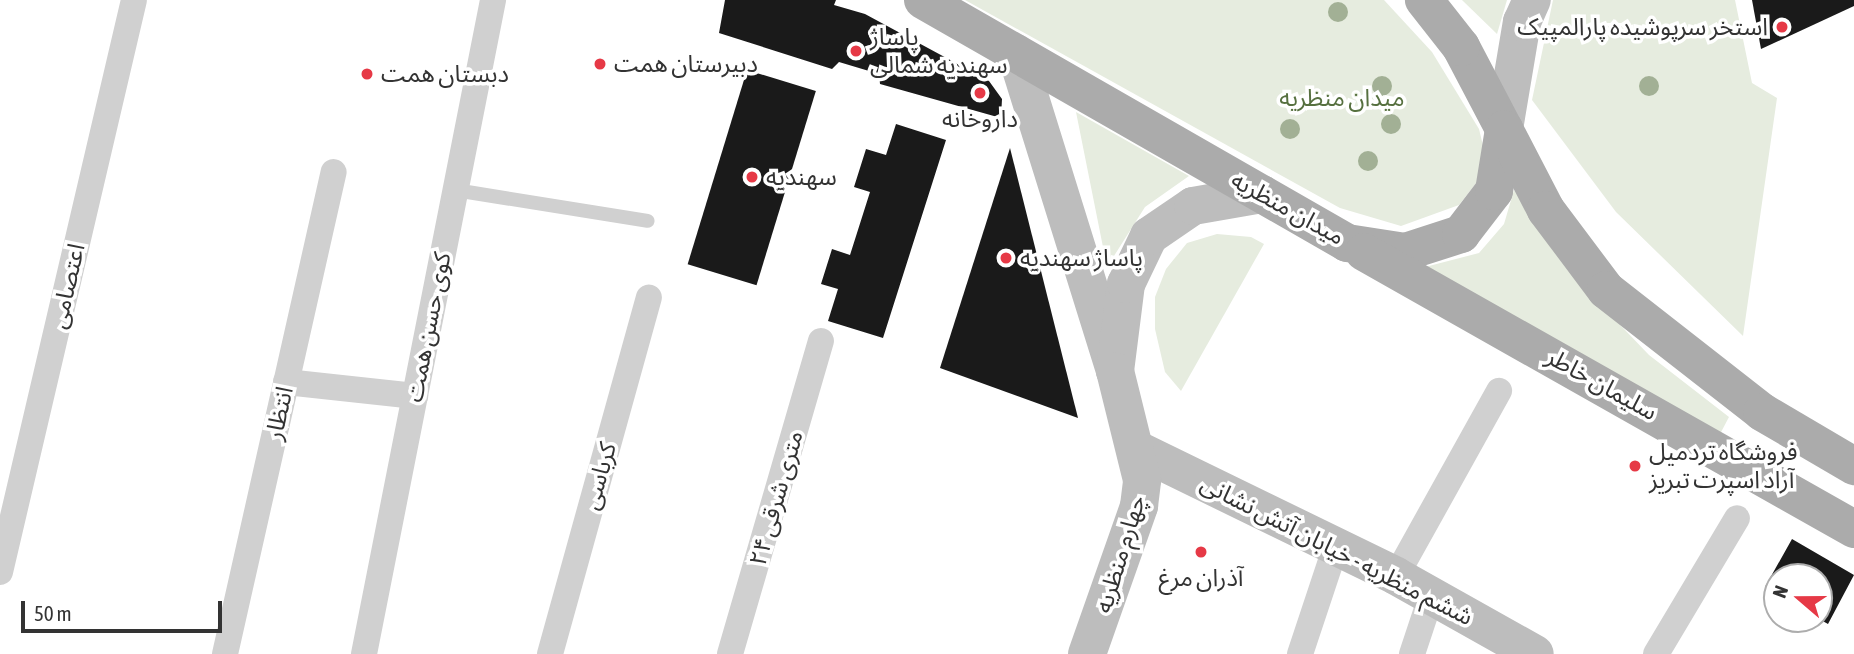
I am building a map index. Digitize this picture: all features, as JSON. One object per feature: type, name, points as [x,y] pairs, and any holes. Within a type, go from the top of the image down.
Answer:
[{"type":"main road","points":[[1424,0],[1461,47],[1546,210],[1606,290],[1762,412],[1854,466]]},
{"type":"main road","points":[[1504,129],[1521,22],[1532,0]]},
{"type":"main road","name":"ميدان منظریه","points":[[931,2],[1347,243],[1405,252],[1461,234],[1494,191],[1504,129]]},
{"type":"main road","name":"چهارم منظریه","points":[[1016,53],[1115,371],[1142,480],[1139,506],[1087,654]]},
{"type":"main road","points":[[1115,371],[1126,284],[1149,236],[1193,206],[1262,194]]},
{"type":"main road","name":"سلیمان خاطر","points":[[1347,243],[1854,529]]},
{"type":"main road","name":"ششم منظریه - خیابان آتش نشانی","points":[[1136,449],[1432,594],[1535,654]]},
{"type":"street","name":"اعتصامی","points":[[0,572],[134,0]]},
{"type":"street","name":"کوی حسن همت","points":[[364,654],[493,0]]},
{"type":"street","name":"انتظار","points":[[225,654],[334,172]]},
{"type":"street","name":"کرباسی","points":[[550,654],[649,298]]},
{"type":"street","name":"۲۴ متری شرقی","points":[[730,654],[821,341]]},
{"type":"street","points":[[286,382],[415,396]]},
{"type":"street","points":[[1396,576],[1499,391]]},
{"type":"street","points":[[1656,654],[1737,518]]},
{"type":"street","points":[[1300,654],[1336,546]]},
{"type":"street","points":[[1412,654],[1432,594]]},
{"type":"lane","points":[[455,190],[648,221]]},
{"type":"green space","name":"میدان منظریه","points":[[965,0],[1384,0],[1432,52],[1479,129],[1485,154],[1477,182],[1459,205],[1401,226],[1340,208]]},
{"type":"green space","points":[[1462,0],[1507,0],[1497,34]]},
{"type":"green space","points":[[1553,0],[1735,0],[1752,83],[1777,98],[1743,336],[1616,212],[1532,100]]},
{"type":"green space","points":[[1076,112],[1189,176],[1145,207],[1107,267]]},
{"type":"green space","points":[[1514,190],[1580,283],[1649,355],[1729,417],[1719,436],[1425,267],[1479,253],[1504,224]]},
{"type":"green space","points":[[1217,234],[1251,237],[1264,244],[1181,391],[1165,372],[1155,329],[1155,297],[1166,269],[1187,243]]},
{"type":"building","name":"پاساژ سهندیه شمالی","points":[[725,0],[836,0],[834,5],[865,14],[989,81],[1002,99],[1001,118],[880,84],[879,74],[839,62],[832,69],[719,33]]},
{"type":"building","name":"استخر سرپوشیده پارالمپیک","points":[[1752,0],[1854,0],[1854,6],[1761,49]]},
{"type":"building","name":"سهندیه","points":[[747,70],[816,91],[757,285],[688,264]]},
{"type":"building","name":"سهندیه","points":[[896,124],[946,140],[883,338],[828,321],[838,289],[821,284],[832,249],[850,255],[870,192],[854,187],[866,149],[886,155]]},
{"type":"building","name":"پاساژ سهندیه","points":[[1010,148],[1078,418],[940,368]]},
{"type":"building","points":[[1792,539],[1854,575],[1833,615],[1833,563],[1778,563]]},
{"type":"place","name":"استخر سرپوشیده پارالمپیک","points":[[1782,27]]},
{"type":"place","name":"پاساژ سهندیه شمالی","points":[[856,51]]},
{"type":"place","name":"دبیرستان همت","points":[[600,64]]},
{"type":"place","name":"دبستان همت","points":[[367,74]]},
{"type":"place","name":"داروخانه","points":[[980,93]]},
{"type":"place","name":"سهندیه","points":[[752,177]]},
{"type":"place","name":"پاساژ سهندیه","points":[[1006,258]]},
{"type":"place","name":"فروشگاه تردمیل آراد اسپرت تبریز","points":[[1635,466]]},
{"type":"place","name":"آذران مرغ","points":[[1201,552]]}]
